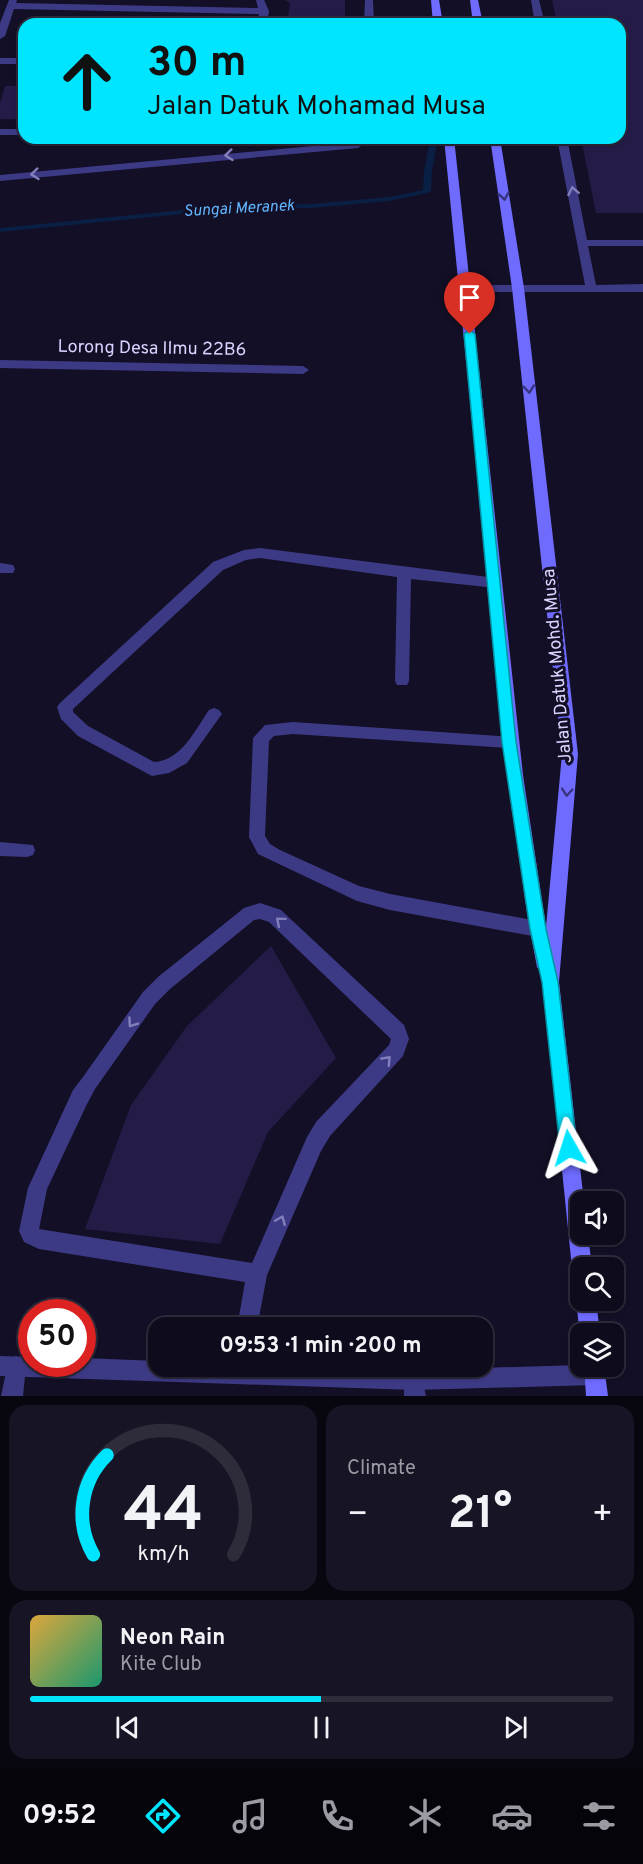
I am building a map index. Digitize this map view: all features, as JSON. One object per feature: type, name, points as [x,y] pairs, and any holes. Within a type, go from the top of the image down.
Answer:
[{"type":"main road","points":[[435,0],[437,18]]},
{"type":"main road","points":[[474,0],[477,18]]},
{"type":"main road","points":[[450,144],[496,583],[509,742],[538,929],[550,982]]},
{"type":"main road","name":"Jalan Datuk Mohd. Musa","points":[[496,144],[518,288],[570,754],[550,982],[581,1257]]},
{"type":"main road","points":[[595,1377],[597,1396]]},
{"type":"street","points":[[260,0],[264,11],[263,18]]},
{"type":"street","points":[[369,0],[369,18]]},
{"type":"street","points":[[535,0],[539,18]]},
{"type":"street","points":[[0,36],[12,3],[264,11]]},
{"type":"street","points":[[0,61],[18,61]]},
{"type":"street","points":[[0,132],[18,132]]},
{"type":"street","points":[[0,178],[255,149],[360,144]]},
{"type":"street","points":[[563,144],[591,288]]},
{"type":"street","points":[[583,243],[643,243]]},
{"type":"street","points":[[465,289],[643,288]]},
{"type":"street","name":"Lorong Desa Ilmu 22B6","points":[[0,364],[303,370]]},
{"type":"street","points":[[214,714],[187,753],[176,763],[159,770],[152,769],[76,727],[66,715],[65,707],[218,566],[244,555],[260,553],[496,583]]},
{"type":"street","points":[[402,681],[404,573]]},
{"type":"street","points":[[509,742],[293,728],[270,730],[261,738],[257,837],[264,849],[274,855],[357,892],[390,902],[538,929]]},
{"type":"street","points":[[0,849],[27,850]]},
{"type":"street","points":[[249,1317],[257,1274],[314,1144],[323,1130],[396,1050],[400,1039],[398,1031],[275,916],[260,911],[250,913],[164,983],[137,1014],[80,1097],[38,1188],[29,1231],[31,1235],[39,1239],[257,1274]]},
{"type":"street","points":[[12,1396],[8,1366],[148,1368]]},
{"type":"street","points":[[307,1377],[414,1388],[570,1373]]},
{"type":"building","points":[[285,0],[345,0],[345,18],[288,18],[290,3]]},
{"type":"building","points":[[552,0],[643,0],[643,213],[596,213],[582,144],[626,144],[626,18],[556,18]]},
{"type":"building","points":[[5,86],[18,86],[18,119],[0,119],[0,103]]},
{"type":"building","points":[[271,946],[336,1058],[268,1132],[220,1244],[85,1229],[131,1105],[187,1026]]},
{"type":"waterway","name":"Sungai Meranek","points":[[0,230],[233,207],[312,206],[389,199],[427,191],[433,144]]},
{"type":"route","points":[[470,334],[496,583],[509,742],[538,929],[550,982],[569,1148]]}]
